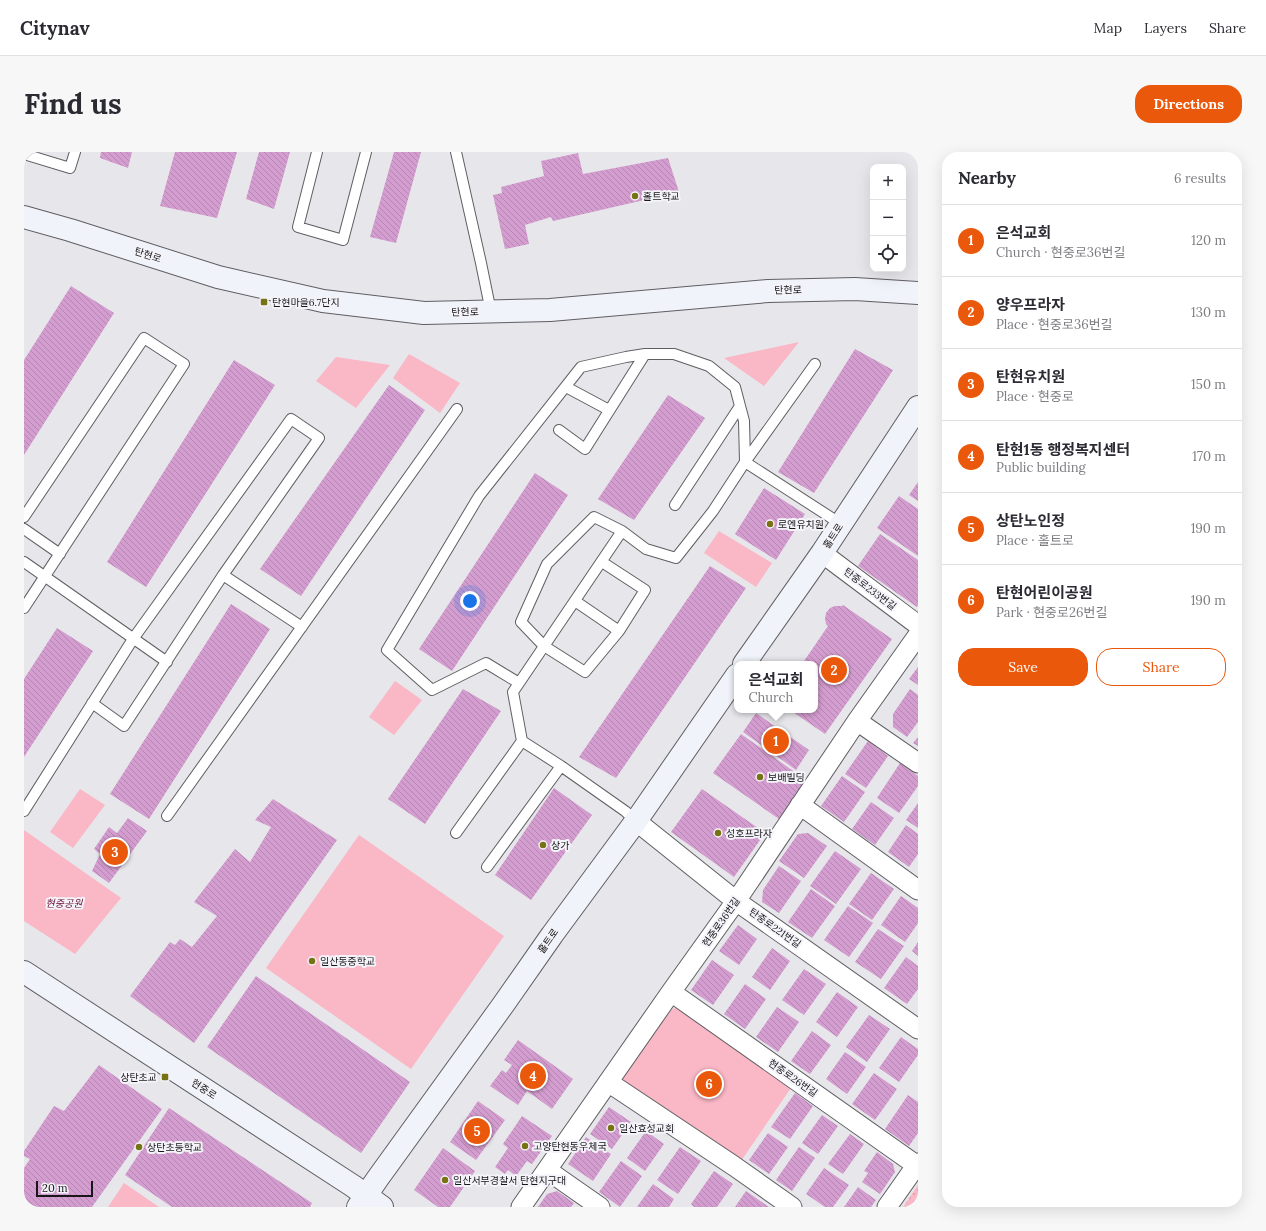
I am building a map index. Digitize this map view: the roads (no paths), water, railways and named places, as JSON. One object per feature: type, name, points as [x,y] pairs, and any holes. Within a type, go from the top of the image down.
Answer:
[{"type":"street","name":"탄현로","points":[[24,216],[218,277],[323,301],[424,313],[550,310],[768,291],[855,289],[918,293]]},
{"type":"street","name":"홀트로","points":[[746,661],[822,553],[918,407]]},
{"type":"street","name":"탄중로233번길","points":[[822,553],[918,625]]},
{"type":"street","name":"현중로36번길","points":[[521,1207],[736,901],[857,721],[918,635]]},
{"type":"street","name":"홀트로","points":[[369,1203],[552,935],[636,821],[734,679]]},
{"type":"street","points":[[857,721],[918,763]]},
{"type":"street","points":[[800,805],[918,890]]},
{"type":"street","name":"탄중로221번길","points":[[636,821],[736,901],[918,1029]]},
{"type":"street","name":"현중로","points":[[24,972],[369,1203]]},
{"type":"street","name":"현중로26번길","points":[[671,992],[917,1164],[887,1207]]},
{"type":"street","points":[[608,1082],[734,1166],[792,1207]]},
{"type":"street","points":[[547,1170],[600,1207]]},
{"type":"lane","points":[[24,154],[70,168],[75,152]]},
{"type":"lane","points":[[317,152],[298,227],[343,240],[366,152]]},
{"type":"lane","points":[[456,152],[480,255],[491,312]]},
{"type":"lane","points":[[24,516],[144,338],[184,364],[24,608]]},
{"type":"lane","points":[[559,430],[585,448],[645,354]]},
{"type":"lane","points":[[519,683],[486,663],[432,690],[387,650],[479,496],[581,367],[645,354],[674,354],[709,366],[735,387],[744,421],[745,462]]},
{"type":"lane","points":[[602,562],[645,590],[619,631],[585,672],[544,646],[521,622],[547,564],[594,517],[622,531],[646,549],[676,558],[713,510],[745,462],[815,364]]},
{"type":"lane","points":[[566,387],[609,410]]},
{"type":"lane","points":[[675,505],[740,406]]},
{"type":"lane","points":[[167,816],[457,409]]},
{"type":"lane","points":[[24,811],[92,703],[133,639],[290,420],[319,438],[223,575],[124,726],[92,703]]},
{"type":"lane","points":[[745,462],[841,524]]},
{"type":"lane","points":[[24,529],[60,554]]},
{"type":"lane","points":[[456,833],[522,741],[513,692],[622,531]]},
{"type":"lane","points":[[24,562],[166,662]]},
{"type":"lane","points":[[223,575],[302,627]]},
{"type":"lane","points":[[575,601],[619,631]]},
{"type":"lane","points":[[522,741],[561,766],[625,811],[636,821]]},
{"type":"lane","points":[[487,867],[561,766]]},
{"type":"place","name":"홀트학교","points":[[635,196]]},
{"type":"place","name":"탄현마을6.7단지","points":[[264,302]]},
{"type":"place","name":"로엔유치원","points":[[770,524]]},
{"type":"place","name":"양우프라자","points":[[834,670]]},
{"type":"place","name":"은석교회","points":[[776,741]]},
{"type":"place","name":"보배빌딩","points":[[760,777]]},
{"type":"place","name":"성호프라자","points":[[718,833]]},
{"type":"place","name":"상가","points":[[543,845]]},
{"type":"place","name":"탄현유치원","points":[[115,852]]},
{"type":"place","name":"일산동중학교","points":[[312,961]]},
{"type":"place","name":"탄현1동 행정복지센터","points":[[533,1076]]},
{"type":"place","name":"상탄초교","points":[[165,1077]]},
{"type":"place","name":"탄현어린이공원","points":[[709,1084]]},
{"type":"place","name":"일산효성교회","points":[[611,1128]]},
{"type":"place","name":"상탄노인정","points":[[477,1131]]},
{"type":"place","name":"고양탄현동우체국","points":[[525,1146]]},
{"type":"place","name":"상탄초등학교","points":[[139,1147]]},
{"type":"place","name":"일산서부경찰서 탄현지구대","points":[[445,1180]]},
{"type":"park label","name":"현중공원","points":[[64,903]]}]
